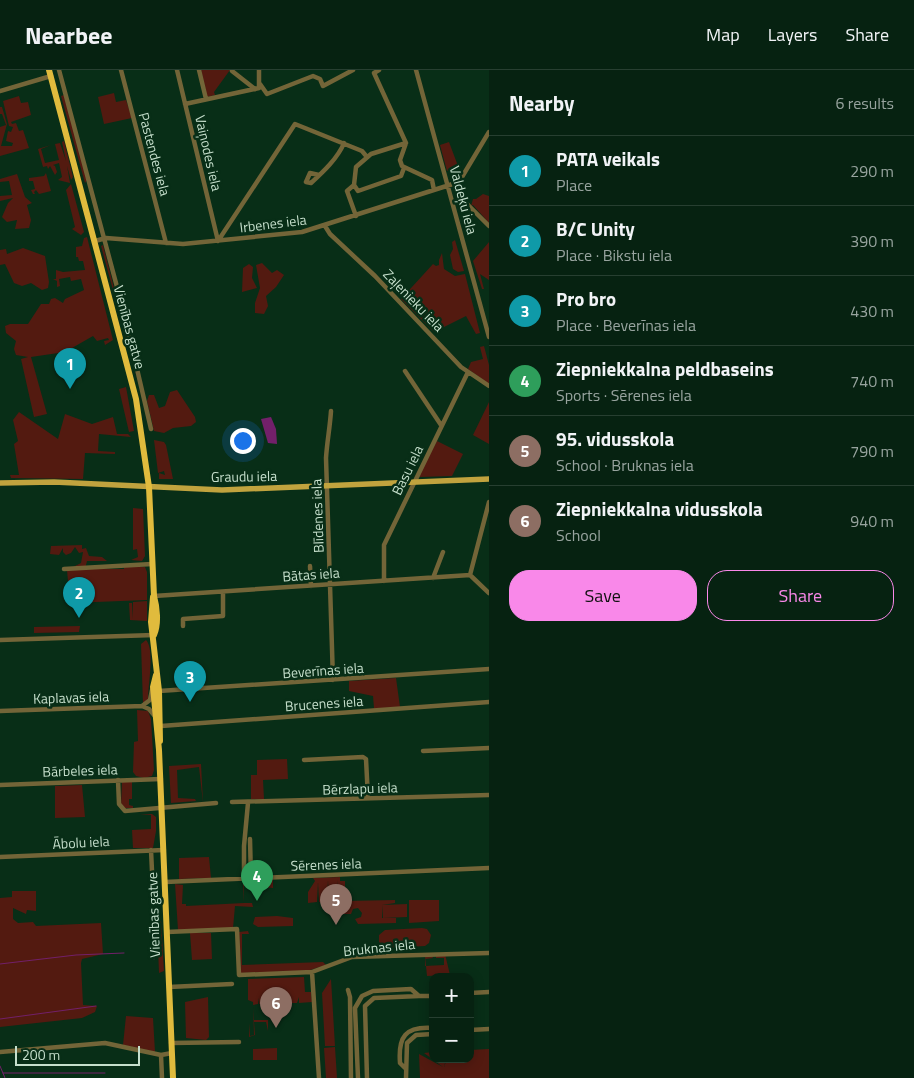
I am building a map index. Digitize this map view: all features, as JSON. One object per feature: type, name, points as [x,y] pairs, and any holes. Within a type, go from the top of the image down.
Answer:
[{"type":"highway","name":"Vienības gatve","points":[[50,73],[134,392],[149,487],[154,596],[151,622],[154,635],[156,675],[154,715],[159,750],[173,1078]]},
{"type":"highway","name":"Vienības gatve","points":[[156,689],[161,726],[159,750]]},
{"type":"main road","name":"Graudu iela","points":[[0,483],[72,482],[222,490],[489,479]]},
{"type":"street","points":[[59,70],[143,390],[151,429]]},
{"type":"street","name":"Pastendes iela","points":[[121,70],[166,243]]},
{"type":"street","name":"Vaiņodes iela","points":[[177,70],[218,241]]},
{"type":"street","points":[[199,70],[206,99]]},
{"type":"street","points":[[259,70],[260,84],[267,94],[313,76],[320,79],[323,86],[354,70]]},
{"type":"street","points":[[313,76],[315,70]]},
{"type":"street","points":[[379,70],[374,73],[406,143],[400,160],[404,168],[432,180],[434,190]]},
{"type":"street","name":"Valdeķu iela","points":[[416,70],[489,337]]},
{"type":"street","points":[[232,71],[255,89]]},
{"type":"street","points":[[0,91],[50,73]]},
{"type":"street","points":[[186,104],[259,88],[260,84]]},
{"type":"street","points":[[56,96],[65,93]]},
{"type":"street","points":[[218,241],[295,124],[362,151],[367,157]]},
{"type":"street","name":"Irbenes iela","points":[[95,241],[104,239],[183,244],[302,232],[326,226],[462,179],[489,132]]},
{"type":"street","points":[[319,175],[341,150],[344,143]]},
{"type":"street","points":[[404,168],[401,176],[358,191],[354,185],[356,167],[367,157],[406,143]]},
{"type":"street","points":[[80,186],[89,184]]},
{"type":"street","points":[[354,185],[347,191],[356,216]]},
{"type":"street","points":[[464,201],[489,226]]},
{"type":"street","name":"Zaļenieku iela","points":[[326,226],[330,234],[381,282],[453,359],[489,386]]},
{"type":"street","points":[[405,371],[441,425]]},
{"type":"street","name":"Basu iela","points":[[384,581],[384,546],[413,482],[468,372]]},
{"type":"street","points":[[134,392],[143,390]]},
{"type":"street","name":"Blīdenes iela","points":[[331,411],[330,426],[327,434],[333,680]]},
{"type":"street","points":[[489,502],[470,575],[489,593]]},
{"type":"street","points":[[432,578],[443,552]]},
{"type":"street","points":[[64,569],[152,564]]},
{"type":"street","points":[[310,566],[311,586]]},
{"type":"street","name":"Bātas iela","points":[[154,596],[470,575]]},
{"type":"street","points":[[183,626],[183,619],[223,616],[222,592]]},
{"type":"street","points":[[0,640],[154,635]]},
{"type":"street","name":"Beverīnas iela","points":[[156,689],[333,680],[489,669]]},
{"type":"street","points":[[142,706],[150,700],[156,689]]},
{"type":"street","name":"Brucenes iela","points":[[161,726],[489,702]]},
{"type":"street","points":[[142,706],[149,708],[154,715]]},
{"type":"street","name":"Kaplavas iela","points":[[0,711],[142,706]]},
{"type":"street","points":[[423,751],[489,748]]},
{"type":"street","points":[[304,760],[364,757],[366,759],[368,798]]},
{"type":"street","name":"Bārbeles iela","points":[[0,785],[160,778]]},
{"type":"street","points":[[118,780],[119,804],[122,810],[162,809],[216,803]]},
{"type":"street","name":"Bērzlapu iela","points":[[232,802],[489,795]]},
{"type":"street","points":[[244,879],[244,846],[248,803]]},
{"type":"street","points":[[250,839],[251,878]]},
{"type":"street","points":[[151,850],[152,871]]},
{"type":"street","name":"Ābolu iela","points":[[0,857],[164,850]]},
{"type":"street","name":"Sērenes iela","points":[[164,882],[489,868]]},
{"type":"street","name":"Bruknas iela","points":[[167,932],[237,929],[239,975],[312,972],[352,957],[449,952],[489,953]]},
{"type":"street","points":[[312,972],[319,1078]]},
{"type":"street","points":[[169,987],[232,984]]},
{"type":"street","points":[[348,990],[350,996],[351,1075],[358,1077],[356,1003],[365,993],[412,989],[419,996]]},
{"type":"street","points":[[474,993],[489,992]]},
{"type":"street","points":[[367,1078],[365,1006],[374,998],[429,996]]},
{"type":"street","points":[[349,1028],[356,1029]]},
{"type":"street","points":[[405,1068],[400,1063],[399,1050],[402,1040],[414,1029],[429,1028]]},
{"type":"street","points":[[474,1030],[489,1029]]},
{"type":"street","points":[[406,1078],[405,1049],[409,1040],[416,1035],[429,1034]]},
{"type":"street","points":[[171,1043],[239,1042]]},
{"type":"street","points":[[0,1052],[105,1043],[162,1055],[172,1053]]},
{"type":"street","points":[[162,1055],[162,1078]]},
{"type":"shaded area","points":[[201,70],[230,70],[214,92],[215,95],[207,97]]},
{"type":"shaded area","points":[[114,93],[116,102],[126,100],[132,118],[104,124],[98,97]]},
{"type":"shaded area","points":[[64,95],[87,180],[85,183],[61,96]]},
{"type":"shaded area","points":[[19,96],[21,103],[28,102],[31,115],[11,122],[12,124],[16,123],[19,131],[23,130],[29,148],[0,156],[0,127],[6,125],[2,114],[0,114],[0,107],[2,107],[7,124],[1,146],[12,146],[13,143],[6,141],[8,131],[11,132],[13,127],[9,126],[3,101]]},
{"type":"shaded area","points":[[64,141],[73,177],[71,180],[67,166],[70,183],[58,180],[62,177],[59,163],[53,165],[57,172],[55,175],[50,166],[48,169],[47,166],[43,167],[38,149],[51,145],[41,149],[45,163],[59,160],[55,144],[60,143],[66,161],[62,142]]},
{"type":"shaded area","points":[[449,142],[458,166],[447,171],[440,145]]},
{"type":"shaded area","points":[[46,173],[51,191],[39,194],[36,190],[35,194],[33,194],[31,190],[35,189],[33,181],[29,181],[29,178],[44,176]]},
{"type":"shaded area","points":[[17,174],[25,197],[32,203],[27,205],[31,220],[29,228],[15,229],[17,220],[7,222],[2,217],[8,203],[13,198],[0,201],[0,196],[12,195],[9,181],[0,182],[0,179]]},
{"type":"shaded area","points":[[71,184],[84,232],[81,235],[72,229],[75,227],[66,190]]},
{"type":"shaded area","points":[[483,194],[489,196],[489,223],[473,205],[471,206],[473,199]]},
{"type":"shaded area","points":[[87,237],[113,340],[105,345],[104,341],[109,340],[108,338],[97,341],[93,336],[65,352],[31,357],[47,414],[34,417],[21,359],[28,357],[16,355],[14,349],[16,341],[6,333],[5,326],[10,324],[28,324],[41,304],[49,304],[51,299],[55,298],[63,303],[65,299],[84,290],[81,279],[71,281],[70,277],[59,279],[60,286],[57,287],[57,281],[53,279],[56,279],[56,270],[63,272],[85,270],[83,261],[79,261],[78,257],[76,257],[76,247],[82,246],[84,238]]},
{"type":"shaded area","points":[[455,240],[464,271],[458,272],[453,269],[450,255],[453,249],[452,242]]},
{"type":"shaded area","points":[[489,242],[489,280],[480,274],[484,289],[482,289],[473,261]]},
{"type":"shaded area","points":[[103,245],[140,389],[101,246]]},
{"type":"shaded area","points":[[23,248],[45,256],[49,282],[48,288],[42,290],[31,283],[22,286],[14,283],[5,264],[0,265],[0,250],[6,249],[7,254]]},
{"type":"shaded area","points":[[442,253],[444,269],[455,276],[465,274],[480,333],[476,334],[466,316],[434,332],[401,299],[433,264],[439,265]]},
{"type":"shaded area","points":[[262,263],[272,273],[277,270],[284,275],[276,287],[266,296],[268,306],[264,314],[255,313],[255,303],[260,288],[256,265]]},
{"type":"shaded area","points":[[249,264],[253,267],[252,278],[257,288],[242,292],[243,268]]},
{"type":"shaded area","points":[[484,346],[489,365],[489,384],[468,369],[471,362],[483,359],[480,347]]},
{"type":"shaded area","points":[[126,387],[134,431],[129,432],[119,389]]},
{"type":"shaded area","points":[[177,390],[195,417],[196,422],[191,426],[173,428],[164,433],[154,431],[147,401],[149,395],[154,395],[159,408],[165,406],[170,392]]},
{"type":"shaded area","points":[[489,402],[489,444],[473,435]]},
{"type":"shaded area","points":[[19,412],[58,439],[65,414],[92,424],[113,417],[117,434],[128,434],[131,437],[99,434],[98,451],[115,452],[115,454],[85,453],[83,479],[11,478],[10,475],[19,475],[14,444],[18,441],[13,420]]},
{"type":"shaded area","points":[[271,417],[276,429],[277,444],[268,443],[261,419]]},
{"type":"shaded area","points":[[154,440],[164,442],[166,445],[173,479],[159,479],[159,473],[165,475],[164,471],[158,473]]},
{"type":"shaded area","points":[[437,441],[463,454],[452,476],[420,477],[420,472]]},
{"type":"shaded area","points":[[133,508],[143,509],[145,556],[142,561],[131,560],[138,557],[137,549],[133,550]]},
{"type":"shaded area","points":[[82,545],[82,549],[86,548],[89,556],[102,557],[107,561],[87,561],[85,569],[145,567],[147,572],[147,600],[70,603],[67,570],[81,563],[83,552],[79,553],[75,547],[71,553],[66,555],[63,552],[63,548],[59,555],[50,554],[51,546]]},
{"type":"shaded area","points":[[147,601],[147,621],[130,620],[129,603],[132,603],[133,619],[133,602]]},
{"type":"shaded area","points":[[80,626],[79,632],[34,633],[34,627]]},
{"type":"shaded area","points":[[146,640],[150,651],[150,668],[148,699],[143,704],[141,644]]},
{"type":"shaded area","points":[[396,678],[400,707],[371,709],[374,708],[373,696],[349,691],[349,681]]},
{"type":"shaded area","points":[[137,710],[148,711],[151,719],[154,770],[152,776],[144,778],[136,776],[133,772],[134,742],[138,741]]},
{"type":"shaded area","points":[[287,759],[288,779],[263,780],[264,799],[251,799],[251,775],[257,775],[257,760]]},
{"type":"shaded area","points":[[201,764],[203,803],[199,767],[177,770],[178,798],[195,799],[196,801],[171,803],[169,766]]},
{"type":"shaded area","points":[[122,781],[132,781],[132,799],[129,799],[129,805],[133,806],[133,808],[125,808],[121,805]]},
{"type":"shaded area","points":[[82,785],[85,817],[55,818],[55,786]]},
{"type":"shaded area","points":[[140,814],[152,814],[156,817],[153,848],[133,848],[132,830],[151,829],[151,815]]},
{"type":"shaded area","points":[[209,857],[211,878],[179,879],[179,858]]},
{"type":"shaded area","points":[[340,877],[340,881],[345,881],[345,901],[395,900],[395,903],[382,905],[382,918],[396,918],[396,923],[358,924],[355,919],[361,917],[362,913],[358,908],[353,909],[351,914],[339,914],[337,880],[337,913],[329,906],[328,880],[327,902],[319,902],[318,882],[317,902],[308,903],[308,892],[315,881],[313,878]]},
{"type":"shaded area","points":[[273,880],[273,888],[264,887],[263,885],[244,885],[244,903],[243,881]]},
{"type":"shaded area","points":[[175,884],[183,885],[182,904],[186,904],[186,906],[252,903],[253,907],[235,906],[233,928],[178,930]]},
{"type":"shaded area","points":[[12,891],[36,891],[36,911],[27,910],[26,914],[13,908],[13,919],[18,923],[33,922],[36,926],[101,923],[103,954],[82,959],[81,963],[83,1005],[97,1006],[95,1012],[82,1018],[0,1027],[0,898],[12,897]]},
{"type":"shaded area","points":[[409,900],[439,900],[439,921],[409,923]]},
{"type":"shaded area","points":[[407,904],[407,917],[383,918],[382,905]]},
{"type":"shaded area","points":[[277,916],[293,918],[293,926],[258,927],[253,924],[255,917]]},
{"type":"shaded area","points":[[161,921],[164,971],[159,973],[157,922]]},
{"type":"shaded area","points":[[427,929],[431,935],[429,943],[425,946],[387,948],[379,942],[379,935],[385,930]]},
{"type":"shaded area","points":[[248,931],[249,934],[242,934],[242,965],[323,962],[326,965],[307,971],[241,973],[239,932]]},
{"type":"shaded area","points":[[190,933],[211,933],[212,959],[192,960]]},
{"type":"shaded area","points":[[445,954],[450,973],[429,973],[429,976],[427,976],[426,966],[444,965],[444,958],[436,958],[436,956]]},
{"type":"shaded area","points":[[425,956],[432,956],[433,958],[425,959]]},
{"type":"shaded area","points":[[304,977],[305,992],[311,992],[312,1002],[299,1003],[299,997],[297,1003],[285,1003],[285,999],[282,999],[282,1003],[272,1003],[271,998],[271,1004],[259,1004],[258,998],[258,1004],[253,1005],[253,1002],[248,1000],[248,979]]},
{"type":"shaded area","points":[[331,979],[335,1046],[325,1046],[322,993]]},
{"type":"shaded area","points":[[208,997],[209,1037],[206,1040],[186,1038],[185,1002]]},
{"type":"shaded area","points":[[253,1008],[254,1020],[268,1020],[268,1031],[266,1022],[254,1022],[255,1035],[249,1037],[249,1023],[250,1036],[254,1035]]},
{"type":"shaded area","points":[[126,1016],[153,1018],[155,1052],[123,1045]]},
{"type":"shaded area","points":[[335,1047],[337,1078],[326,1078],[324,1048]]},
{"type":"shaded area","points":[[277,1048],[277,1060],[253,1060],[253,1049]]},
{"type":"shaded area","points":[[489,1049],[489,1078],[420,1078],[419,1054],[429,1059],[429,1063],[436,1063],[443,1067],[438,1063],[445,1063],[444,1067],[446,1063],[474,1063],[474,1050]]},
{"type":"waterway","points":[[154,946],[154,959]]},
{"type":"waterway","points":[[0,964],[76,955],[124,953]]},
{"type":"waterway","points":[[0,1019],[96,1006]]},
{"type":"waterway","points":[[0,1066],[5,1078]]},
{"type":"waterway","points":[[3,1073],[105,1073]]},
{"type":"place","name":"PATA veikals","points":[[70,389]]},
{"type":"place","name":"B/C Unity","points":[[79,618]]},
{"type":"place","name":"Pro bro","points":[[190,702]]},
{"type":"place","name":"Ziepniekkalna peldbaseins","points":[[257,901]]},
{"type":"place","name":"95. vidusskola","points":[[336,925]]},
{"type":"place","name":"Ziepniekkalna vidusskola","points":[[276,1028]]}]
